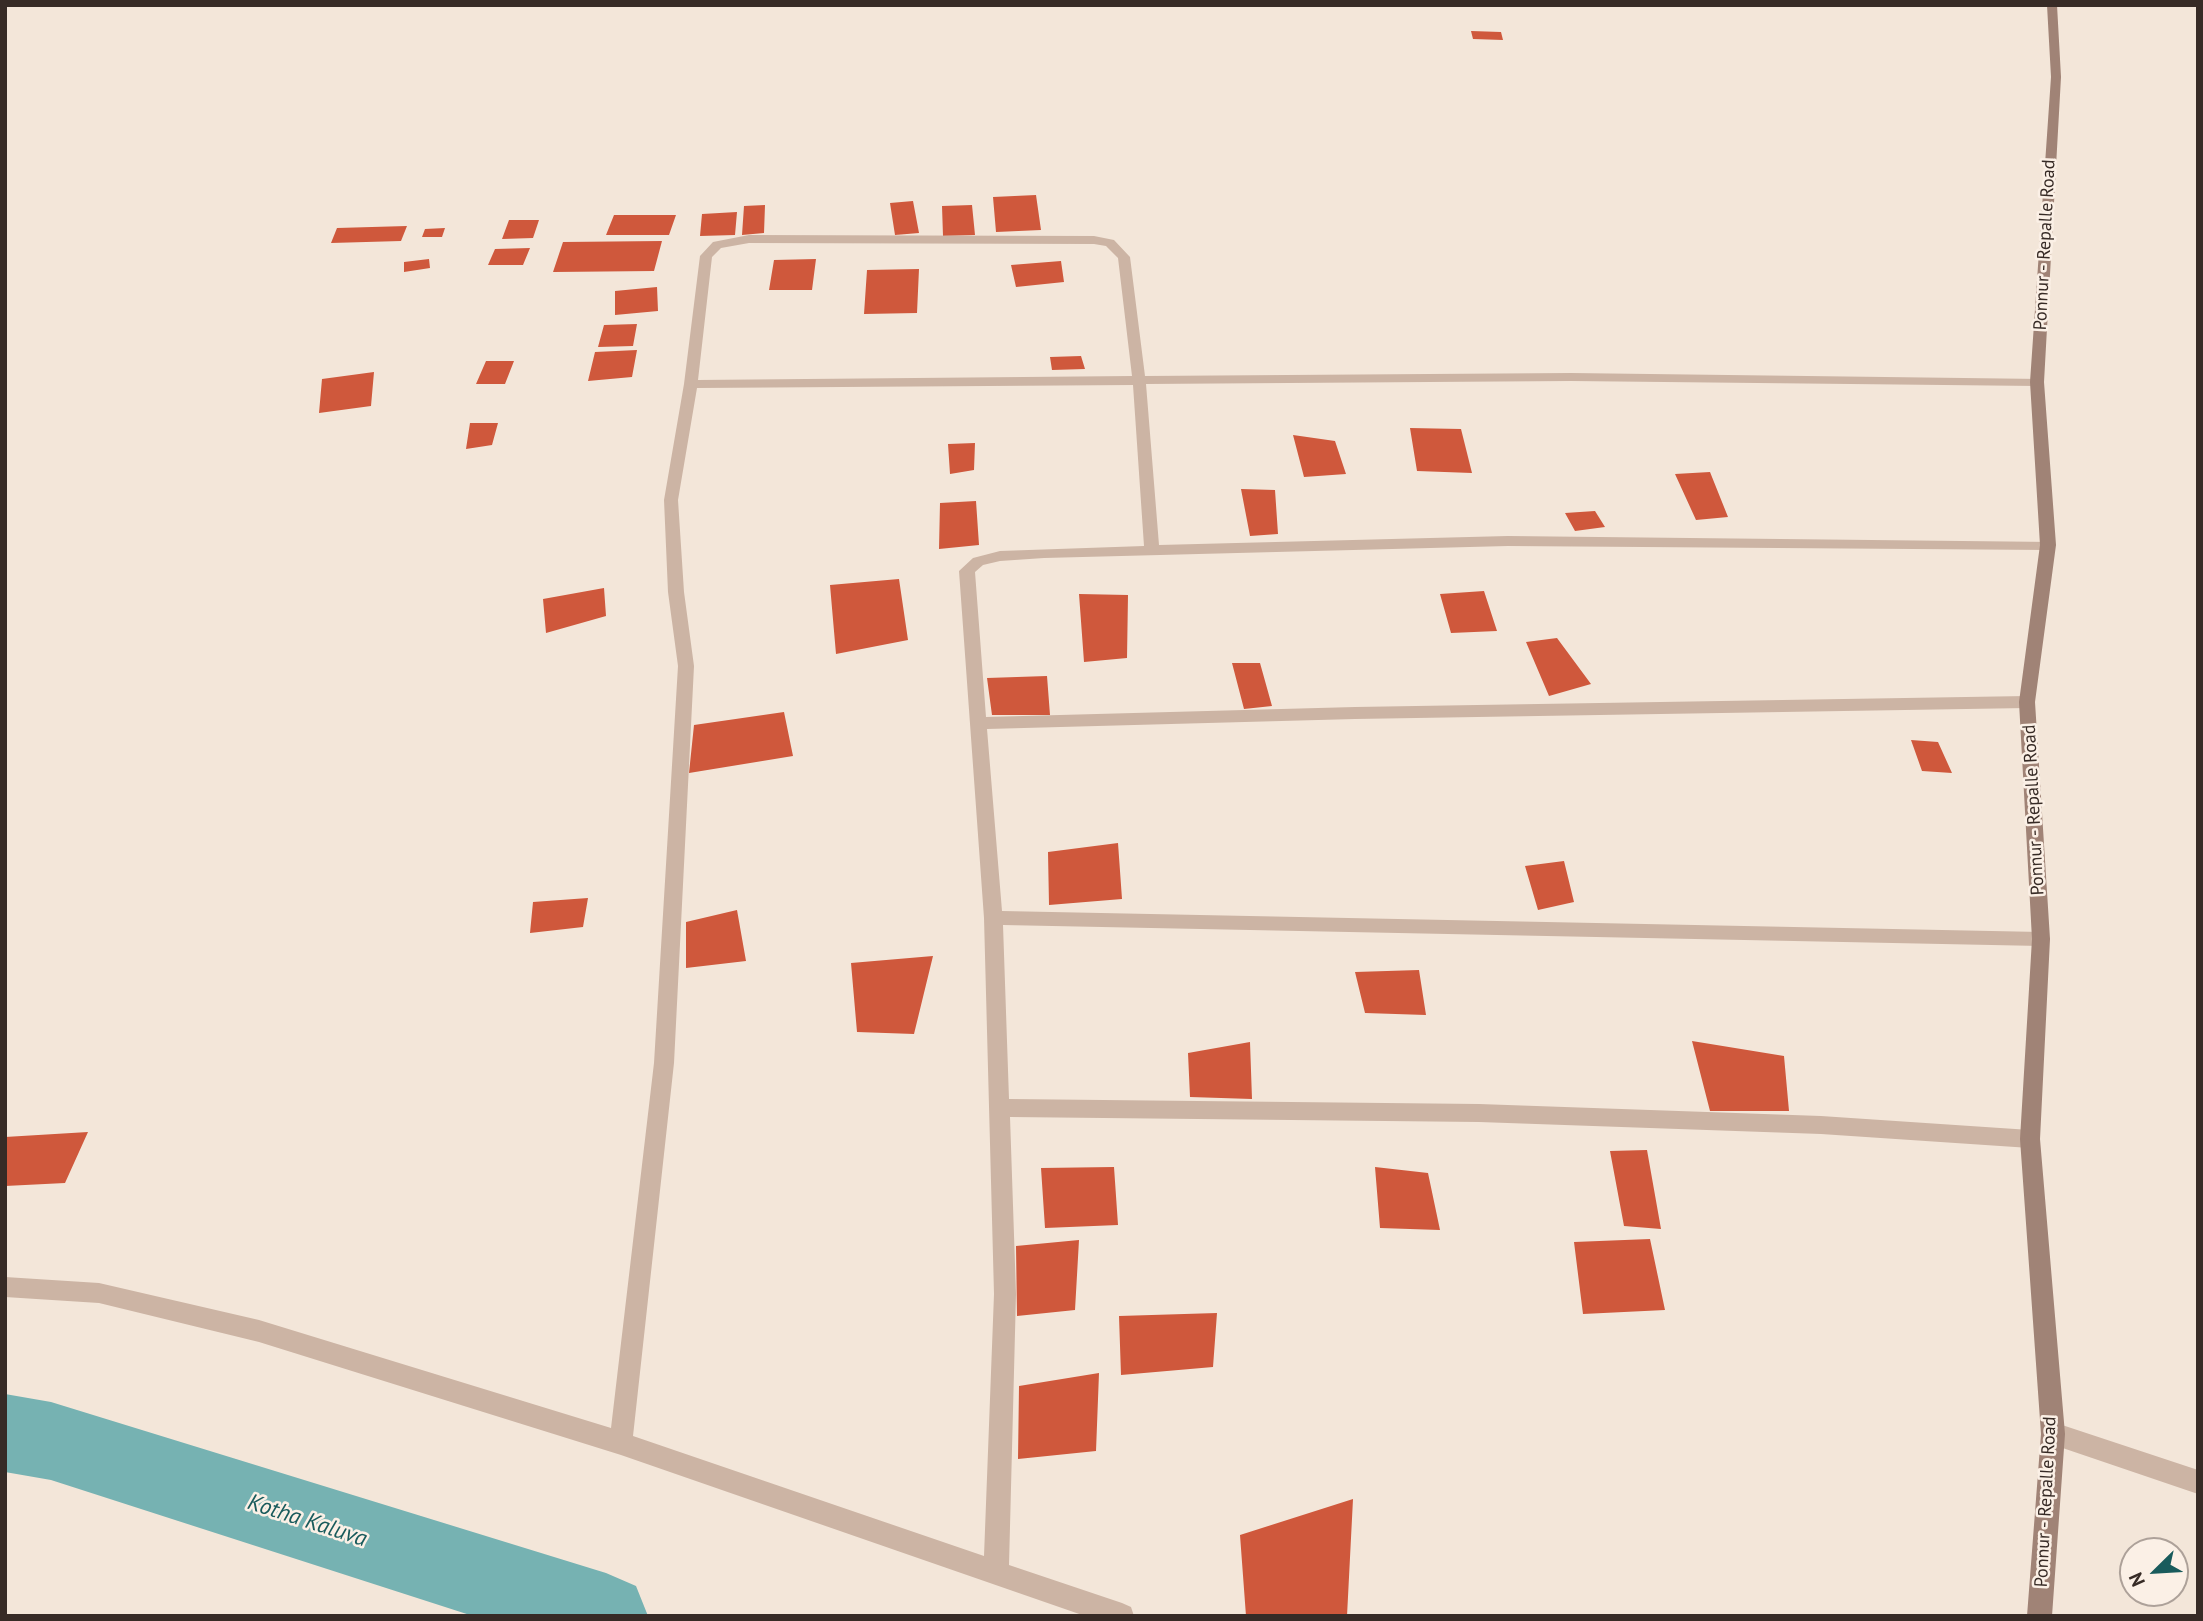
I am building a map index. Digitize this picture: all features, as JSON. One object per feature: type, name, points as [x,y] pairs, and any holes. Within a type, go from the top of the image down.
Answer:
[{"type":"main road","name":"Ponnur - Repalle Road","points":[[2039,1616],[2053,1434],[2030,1139],[2041,939],[2027,702],[2048,545],[2037,382],[2056,77],[2052,5]]},
{"type":"street","points":[[621,1443],[664,1063],[686,666],[676,592],[671,500],[691,384],[706,256],[717,246],[731,241],[777,238],[1094,240],[1110,243],[1124,257],[1139,380],[1152,550]]},
{"type":"street","points":[[691,384],[1571,377],[2037,382]]},
{"type":"street","points":[[996,1574],[1005,1294],[993,918],[967,571],[978,561],[1000,555],[1507,541],[2048,545]]},
{"type":"street","points":[[979,723],[1355,713],[2027,702]]},
{"type":"street","points":[[993,918],[2041,939]]},
{"type":"street","points":[[997,1108],[1479,1113],[1821,1125],[2030,1139]]},
{"type":"street","points":[[5,1287],[99,1293],[259,1331],[621,1443],[1122,1616]]},
{"type":"street","points":[[2053,1434],[2198,1482]]},
{"type":"building","points":[[1471,31],[1501,32],[1503,40],[1473,39]]},
{"type":"building","points":[[1036,195],[1041,230],[996,232],[993,197]]},
{"type":"building","points":[[913,201],[919,233],[895,235],[890,203]]},
{"type":"building","points":[[765,205],[764,233],[742,235],[744,206]]},
{"type":"building","points":[[972,205],[975,235],[943,236],[942,206]]},
{"type":"building","points":[[737,212],[735,235],[700,236],[702,214]]},
{"type":"building","points":[[614,215],[676,215],[669,235],[606,235]]},
{"type":"building","points":[[509,220],[539,220],[533,238],[502,239]]},
{"type":"building","points":[[407,226],[401,241],[331,243],[337,228]]},
{"type":"building","points":[[445,228],[442,237],[422,237],[425,229]]},
{"type":"building","points":[[662,241],[654,271],[553,272],[563,242]]},
{"type":"building","points":[[530,248],[523,265],[488,265],[495,249]]},
{"type":"building","points":[[429,259],[430,268],[404,272],[404,262]]},
{"type":"building","points":[[816,259],[812,290],[769,290],[774,260]]},
{"type":"building","points":[[1061,261],[1064,282],[1016,287],[1011,265]]},
{"type":"building","points":[[919,269],[917,313],[864,314],[867,270]]},
{"type":"building","points":[[657,287],[658,311],[615,315],[615,291]]},
{"type":"building","points":[[637,324],[633,346],[598,347],[604,325]]},
{"type":"building","points":[[637,350],[632,377],[588,381],[595,352]]},
{"type":"building","points":[[1081,356],[1085,369],[1052,370],[1050,357]]},
{"type":"building","points":[[486,361],[514,361],[505,384],[476,384]]},
{"type":"building","points":[[374,372],[371,406],[319,413],[322,379]]},
{"type":"building","points":[[470,423],[498,423],[492,445],[466,449]]},
{"type":"building","points":[[1410,428],[1461,429],[1472,473],[1417,471]]},
{"type":"building","points":[[1293,435],[1335,441],[1346,474],[1304,477]]},
{"type":"building","points":[[975,443],[974,470],[950,474],[948,444]]},
{"type":"building","points":[[1710,472],[1728,517],[1696,520],[1675,474]]},
{"type":"building","points":[[1241,489],[1275,490],[1278,534],[1250,536]]},
{"type":"building","points":[[976,501],[979,545],[939,549],[940,503]]},
{"type":"building","points":[[1595,511],[1605,527],[1575,531],[1565,513]]},
{"type":"building","points":[[899,579],[908,640],[836,654],[830,585]]},
{"type":"building","points":[[604,588],[606,616],[546,633],[543,599]]},
{"type":"building","points":[[1484,591],[1497,631],[1451,633],[1440,594]]},
{"type":"building","points":[[1079,594],[1128,595],[1127,658],[1084,662]]},
{"type":"building","points":[[1557,638],[1591,684],[1549,696],[1526,642]]},
{"type":"building","points":[[1232,663],[1260,663],[1272,706],[1244,709]]},
{"type":"building","points":[[1047,676],[1050,715],[992,715],[987,678]]},
{"type":"building","points":[[784,712],[793,756],[689,773],[694,725]]},
{"type":"building","points":[[1911,740],[1938,742],[1952,773],[1922,771]]},
{"type":"building","points":[[1118,843],[1122,899],[1049,905],[1048,852]]},
{"type":"building","points":[[1564,861],[1574,902],[1538,910],[1525,866]]},
{"type":"building","points":[[588,898],[583,927],[530,933],[533,902]]},
{"type":"building","points":[[737,910],[746,961],[686,968],[686,922]]},
{"type":"building","points":[[933,956],[914,1034],[857,1032],[851,963]]},
{"type":"building","points":[[1419,970],[1426,1015],[1365,1013],[1355,972]]},
{"type":"building","points":[[1692,1041],[1784,1056],[1789,1111],[1710,1111]]},
{"type":"building","points":[[1250,1042],[1252,1099],[1190,1097],[1188,1053]]},
{"type":"building","points":[[88,1132],[65,1183],[5,1186],[5,1137]]},
{"type":"building","points":[[1647,1150],[1661,1229],[1624,1226],[1610,1151]]},
{"type":"building","points":[[1114,1167],[1118,1225],[1045,1228],[1041,1168]]},
{"type":"building","points":[[1375,1167],[1428,1173],[1440,1230],[1380,1228]]},
{"type":"building","points":[[1650,1239],[1665,1310],[1583,1314],[1574,1242]]},
{"type":"building","points":[[1079,1240],[1075,1310],[1017,1316],[1016,1246]]},
{"type":"building","points":[[1217,1313],[1213,1367],[1121,1375],[1119,1316]]},
{"type":"building","points":[[1099,1373],[1096,1451],[1018,1459],[1019,1386]]},
{"type":"building","points":[[1353,1499],[1347,1616],[1246,1616],[1240,1535]]},
{"type":"waterway","name":"Kotha Kaluva","points":[[5,1433],[51,1441],[606,1616]]}]
